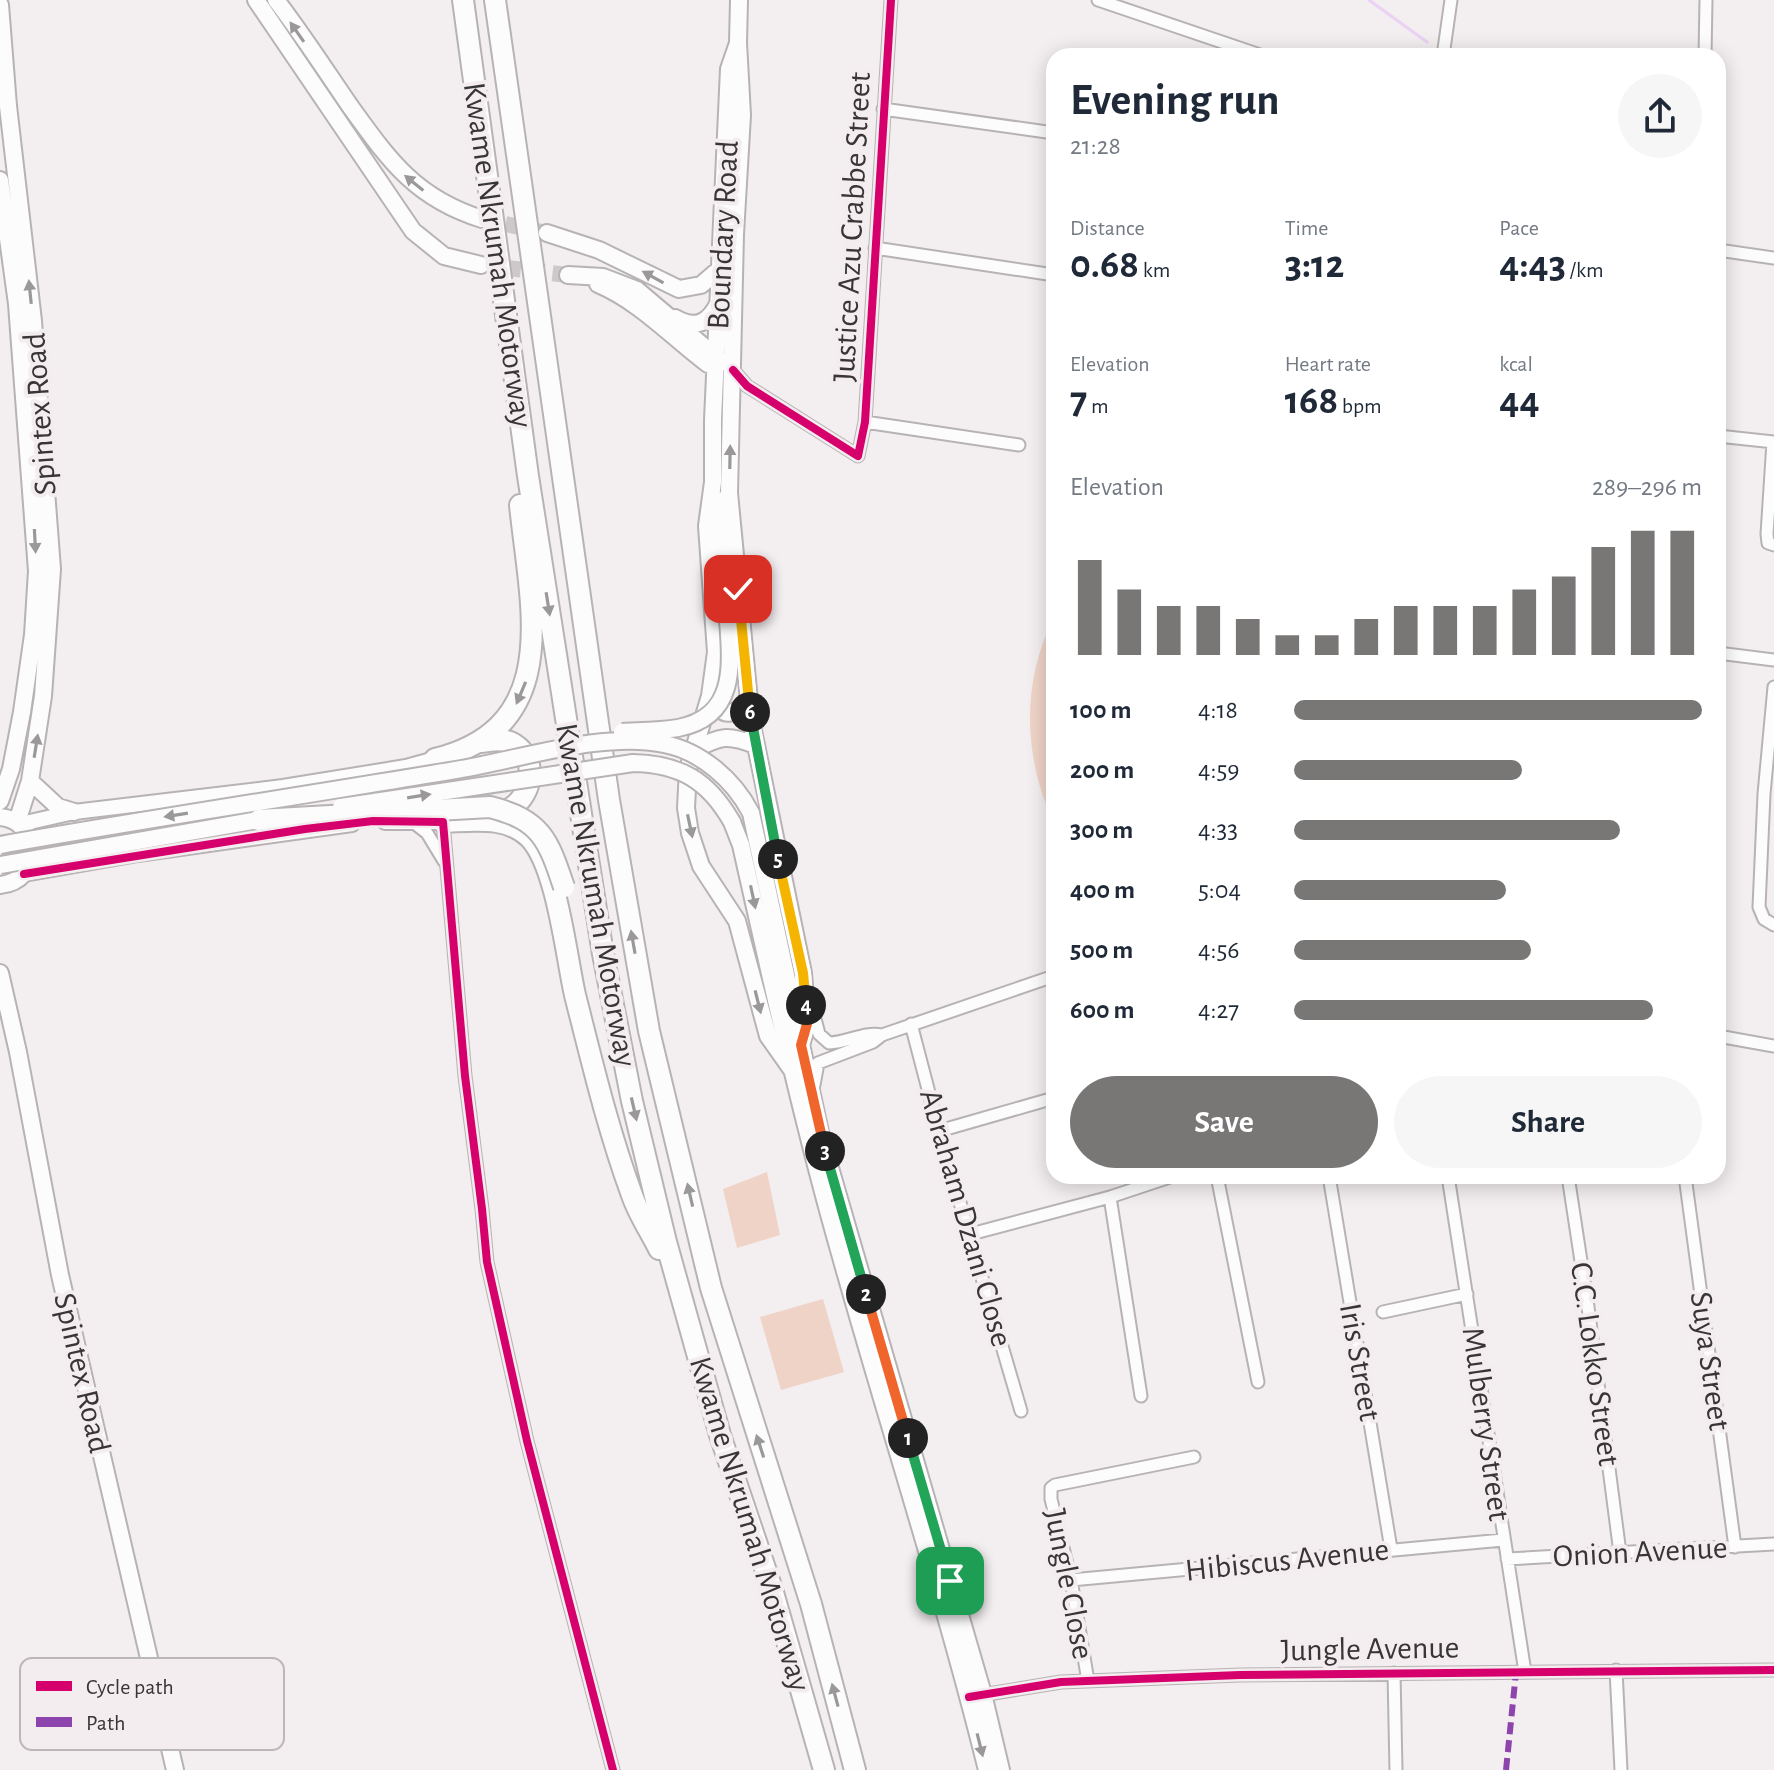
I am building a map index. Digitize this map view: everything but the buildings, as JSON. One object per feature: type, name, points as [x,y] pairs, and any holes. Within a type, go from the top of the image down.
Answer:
[{"type":"highway","name":"Kwame Nkrumah Motorway","points":[[463,0],[528,476],[603,954],[632,1101],[677,1284],[720,1435],[768,1576],[824,1770]]},
{"type":"highway","name":"Kwame Nkrumah Motorway","points":[[495,0],[609,800],[649,1031],[711,1288],[811,1604],[855,1770]]},
{"type":"highway","points":[[435,759],[457,754],[496,732],[521,696],[528,668],[530,600],[500,344],[502,282]]},
{"type":"highway","points":[[470,820],[511,809],[529,786],[530,772],[526,759],[513,743],[503,740],[482,742]]},
{"type":"highway","points":[[259,820],[490,807],[518,814],[536,828],[552,851],[564,887],[585,982],[601,1092]]},
{"type":"highway","points":[[443,822],[502,822],[518,829],[531,840],[542,857],[601,1092],[633,1198],[677,1284]]},
{"type":"main road","points":[[10,0],[21,151],[18,196]]},
{"type":"main road","points":[[244,0],[273,25]]},
{"type":"main road","points":[[256,0],[413,231],[444,256],[481,265]]},
{"type":"main road","points":[[276,0],[390,162],[424,191],[449,207],[482,219]]},
{"type":"main road","name":"Boundary Road","points":[[739,0],[742,115],[729,373],[729,493],[755,745],[803,973],[807,1024],[801,1045]]},
{"type":"main road","name":"Spintex Road","points":[[0,5],[33,321],[52,569],[43,696],[30,781],[19,823]]},
{"type":"main road","name":"Boundary Road","points":[[738,43],[729,69],[721,297],[729,373],[714,405],[713,482],[707,526],[716,652],[710,696],[688,769],[686,800],[690,833],[701,866],[737,921],[768,1036],[792,1070]]},
{"type":"main road","points":[[316,90],[319,63]]},
{"type":"main road","name":"Spintex Road","points":[[0,180],[17,304],[37,571],[32,647],[21,721],[6,789],[0,801]]},
{"type":"main road","points":[[547,233],[599,250],[679,289],[701,285],[722,267]]},
{"type":"main road","points":[[568,275],[619,281],[637,290],[667,313],[729,373]]},
{"type":"main road","points":[[586,277],[638,306],[684,346],[729,373]]},
{"type":"main road","points":[[667,313],[681,321],[701,324],[712,314],[721,297]]},
{"type":"main road","points":[[684,346],[700,370],[714,405]]},
{"type":"main road","points":[[0,845],[446,771],[605,741],[613,732],[676,728],[712,715],[729,681],[727,606],[720,522],[713,482]]},
{"type":"main road","points":[[710,696],[723,712],[732,713],[749,706]]},
{"type":"main road","points":[[0,768],[21,721]]},
{"type":"main road","points":[[694,750],[717,737],[740,739],[755,745]]},
{"type":"main road","name":"Boundary Road","points":[[605,741],[665,744],[693,754],[718,771],[743,798],[751,813],[813,1103],[976,1696],[987,1770]]},
{"type":"main road","name":"Boundary Road","points":[[0,865],[259,820],[633,763],[662,764],[686,773],[720,801],[741,845],[792,1070],[840,1255],[1001,1770]]},
{"type":"main road","points":[[30,781],[58,807],[74,812]]},
{"type":"main road","points":[[0,817],[19,823],[31,839],[33,848],[33,857],[24,874],[2,889]]},
{"type":"main road","name":"Spintex Road","points":[[0,973],[60,1275],[149,1658]]},
{"type":"main road","name":"Spintex Road","points":[[170,1750],[175,1770]]},
{"type":"street","name":"Justice Azu Crabbe Street","points":[[729,373],[858,456],[865,422],[891,0]]},
{"type":"street","points":[[1098,0],[1239,48]]},
{"type":"street","points":[[1444,48],[1451,0]]},
{"type":"street","points":[[1705,48],[1706,0]]},
{"type":"street","points":[[883,109],[1046,132]]},
{"type":"street","points":[[875,248],[1046,274]]},
{"type":"street","points":[[1726,251],[1774,258]]},
{"type":"street","points":[[865,422],[1019,445]]},
{"type":"street","points":[[1726,437],[1774,442],[1767,534],[1768,543],[1774,545]]},
{"type":"street","points":[[1726,654],[1774,660]]},
{"type":"street","points":[[1774,687],[1764,794],[1759,907],[1764,919],[1774,925]]},
{"type":"street","points":[[19,823],[74,812],[283,787],[406,767],[435,759]]},
{"type":"street","points":[[24,874],[305,829],[373,821],[443,822],[459,1020],[487,1262],[527,1441],[613,1770]]},
{"type":"street","points":[[413,822],[437,846],[449,872]]},
{"type":"street","points":[[803,973],[822,1039],[829,1043],[841,1043],[871,1033],[882,1035]]},
{"type":"street","points":[[813,1103],[818,1063],[911,1024],[1046,979]]},
{"type":"street","name":"Abraham Dzani Close","points":[[911,1024],[1021,1411]]},
{"type":"street","points":[[1726,1037],[1774,1046]]},
{"type":"street","points":[[939,1131],[1046,1100]]},
{"type":"street","points":[[971,1234],[1149,1184]]},
{"type":"street","points":[[1219,1184],[1258,1382]]},
{"type":"street","name":"Iris Street","points":[[1330,1184],[1391,1549]]},
{"type":"street","name":"Mulberry Street","points":[[1449,1184],[1525,1672]]},
{"type":"street","name":"C.C. Lokko Street","points":[[1569,1184],[1620,1553]]},
{"type":"street","name":"Suya Street","points":[[1686,1184],[1735,1547]]},
{"type":"street","points":[[1110,1197],[1141,1396]]},
{"type":"street","points":[[1383,1312],[1467,1294]]},
{"type":"street","name":"Jungle Close","points":[[1088,1681],[1051,1488],[1194,1457]]},
{"type":"street","name":"Hibiscus Avenue","points":[[1071,1580],[1503,1540]]},
{"type":"street","name":"Onion Avenue","points":[[1507,1559],[1774,1544]]},
{"type":"street","points":[[1616,1670],[1621,1770]]},
{"type":"street","name":"Jungle Avenue","points":[[976,1696],[1061,1682],[1240,1675],[1774,1670]]},
{"type":"street","points":[[1394,1673],[1396,1770]]},
{"type":"shaded area","points":[[1046,635],[1046,803],[1036,772],[1030,720],[1031,694]]},
{"type":"shaded area","points":[[767,1172],[780,1235],[737,1248],[723,1189]]},
{"type":"shaded area","points":[[823,1299],[844,1372],[781,1390],[760,1317]]},
{"type":"waterway","points":[[1369,0],[1427,42]]},
{"type":"tunnel","points":[[482,219],[547,233]]},
{"type":"tunnel","points":[[481,265],[568,275]]},
{"type":"marked path","points":[[1506,1770],[1516,1672]]},
{"type":"cycle path","points":[[733,370],[747,386],[858,456],[865,422],[891,0]]},
{"type":"cycle path","points":[[24,874],[305,829],[373,821],[443,822],[465,1076],[487,1262],[527,1441],[613,1770]]},
{"type":"cycle path","points":[[969,1697],[1061,1682],[1240,1675],[1774,1670]]},
{"type":"route","points":[[738,589],[746,682],[757,757],[803,973],[807,1024],[801,1045],[813,1103],[950,1581]]}]
